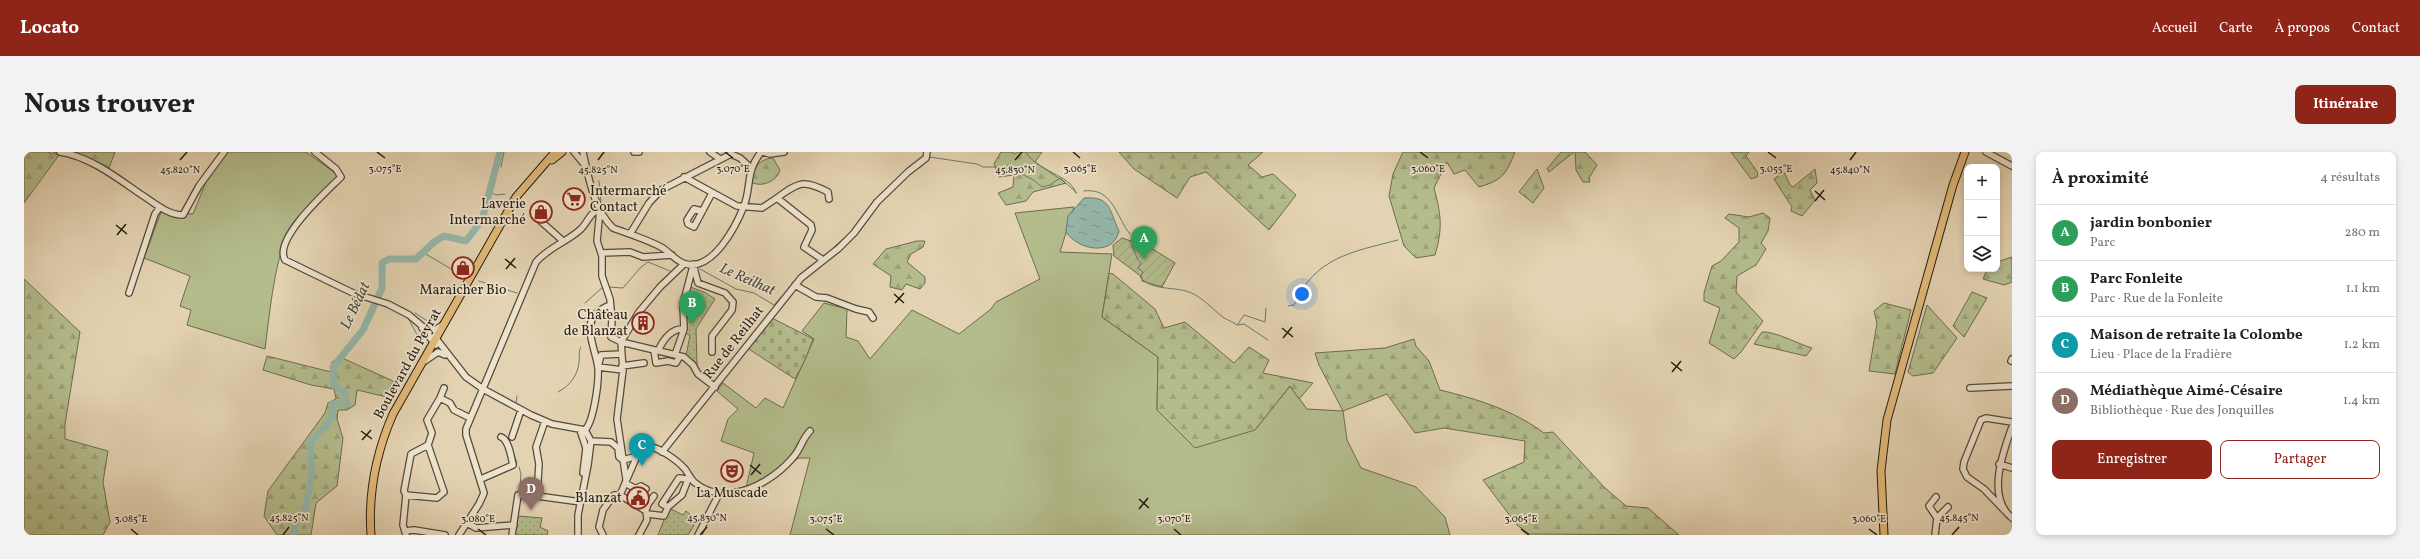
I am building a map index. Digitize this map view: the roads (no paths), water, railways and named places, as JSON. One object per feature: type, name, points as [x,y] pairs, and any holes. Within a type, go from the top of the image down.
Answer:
[{"type":"main road","name":"Boulevard du Peyrat","points":[[370,535],[371,491],[379,450],[393,414],[522,189],[555,152]]},
{"type":"main road","name":"Boulevard du Peyrat","points":[[505,217],[531,184],[562,152]]},
{"type":"main road","points":[[1884,535],[1882,465],[1889,409],[1953,185],[1965,152]]},
{"type":"street","points":[[60,152],[76,156],[108,171],[160,207],[179,215],[186,213],[199,186],[224,152]]},
{"type":"street","points":[[315,152],[336,169],[341,177],[298,223],[285,244],[283,256],[285,260],[353,293],[395,307],[416,320],[428,330],[435,341]]},
{"type":"street","points":[[574,152],[578,154],[586,167]]},
{"type":"street","points":[[583,152],[586,167],[600,209],[613,228],[659,246],[684,264],[693,264],[709,258],[718,250],[744,206],[751,168],[757,157],[762,152],[774,154]]},
{"type":"street","points":[[634,152],[639,152]]},
{"type":"street","points":[[710,152],[720,159]]},
{"type":"street","points":[[757,157],[784,152]]},
{"type":"street","points":[[1986,152],[2012,166]]},
{"type":"street","points":[[630,234],[657,193],[684,177],[733,154],[751,168]]},
{"type":"street","name":"Rue de Reilhat","points":[[662,452],[795,285],[854,234],[877,202],[927,155]]},
{"type":"street","points":[[684,177],[738,206],[762,208],[792,187],[808,183],[828,192],[829,199]]},
{"type":"street","points":[[702,211],[712,193]]},
{"type":"street","points":[[778,198],[811,226],[812,230],[804,247],[823,260]]},
{"type":"street","points":[[129,293],[156,214],[160,207]]},
{"type":"street","points":[[458,535],[482,498],[483,486],[481,478],[466,435],[470,418],[536,262],[547,251],[578,232],[594,211],[600,209]]},
{"type":"street","points":[[600,209],[597,240],[602,252],[602,276],[609,294],[612,318],[610,337],[621,342],[675,355],[691,362],[698,374],[715,387]]},
{"type":"street","points":[[536,217],[562,241]]},
{"type":"street","points":[[602,252],[625,251],[645,258],[672,255]]},
{"type":"street","points":[[647,510],[635,489],[625,481],[617,419],[622,368],[621,342],[639,312],[660,287],[684,264]]},
{"type":"street","points":[[668,360],[676,363],[675,355],[684,329],[685,320],[683,304],[693,264]]},
{"type":"street","points":[[693,264],[698,283],[725,292],[733,302],[732,310],[712,336],[712,352]]},
{"type":"street","points":[[795,285],[816,297],[828,298],[856,309],[869,312],[874,318]]},
{"type":"street","points":[[598,368],[589,336],[590,324],[602,309],[610,305]]},
{"type":"street","points":[[416,320],[466,377],[483,389],[521,410],[544,420],[583,430],[591,441],[585,484],[578,515],[578,535]]},
{"type":"street","points":[[428,330],[435,330],[444,324]]},
{"type":"street","points":[[675,355],[668,360],[656,363],[656,350],[667,336],[679,329],[684,329]]},
{"type":"street","points":[[422,364],[434,353],[438,352],[448,356]]},
{"type":"street","points":[[585,484],[583,478],[586,448],[583,430],[592,418],[598,368],[601,356],[621,354]]},
{"type":"street","points":[[598,368],[622,368],[644,363]]},
{"type":"street","points":[[1970,388],[2012,386]]},
{"type":"street","points":[[406,495],[437,498],[444,492],[428,445],[432,433],[428,417],[440,398],[444,388]]},
{"type":"street","points":[[440,398],[450,402],[454,410],[470,418]]},
{"type":"street","points":[[512,436],[521,410]]},
{"type":"street","points":[[2012,422],[1986,418],[1981,420],[1963,465],[1967,477],[1986,491],[2012,518]]},
{"type":"street","points":[[537,496],[539,464],[536,452],[544,420]]},
{"type":"street","points":[[2005,511],[1999,487],[1999,464],[2012,426]]},
{"type":"street","points":[[623,460],[637,456],[649,446],[662,452],[684,469],[688,478],[701,487],[719,494],[735,494],[760,484],[788,462],[810,431]]},
{"type":"street","points":[[481,478],[513,465],[506,439],[501,437]]},
{"type":"street","points":[[591,441],[611,442],[618,448],[619,456],[623,460]]},
{"type":"street","points":[[428,445],[411,454],[404,491],[406,495],[403,525],[406,533],[414,530],[445,535]]},
{"type":"street","points":[[620,495],[637,456]]},
{"type":"street","points":[[1999,464],[2012,468]]},
{"type":"street","points":[[668,507],[662,504],[679,478],[688,478]]},
{"type":"street","points":[[603,535],[598,527],[603,510],[614,495],[620,495],[663,517],[668,507],[682,495],[688,478]]},
{"type":"street","points":[[635,489],[641,486],[646,489]]},
{"type":"street","points":[[698,535],[719,494]]},
{"type":"street","points":[[512,535],[518,496],[537,496],[581,502]]},
{"type":"street","points":[[639,535],[647,510],[654,496]]},
{"type":"street","points":[[1936,497],[1929,506],[1937,518]]},
{"type":"street","points":[[1935,535],[1937,518],[1948,507]]},
{"type":"street","points":[[467,523],[476,528],[514,525]]},
{"type":"water","points":[[1084,198],[1093,198],[1105,202],[1111,211],[1119,231],[1110,245],[1095,248],[1086,246],[1078,243],[1066,232],[1068,216]]},
{"type":"waterway","name":"Le Bédat","points":[[293,535],[297,518],[306,508],[312,473],[310,443],[332,418],[333,404],[347,404],[345,393],[334,385],[333,367],[363,330],[382,288],[382,263],[389,259],[416,259],[434,242],[444,236],[466,241],[482,220],[500,152]]},
{"type":"waterway","points":[[501,167],[504,152]]},
{"type":"waterway","points":[[1026,152],[1031,159],[1045,169],[1067,181],[1076,193]]},
{"type":"waterway","name":"Le Reilhat","points":[[929,157],[977,164],[983,167],[999,167],[1017,172],[1032,179],[1042,187],[1050,185],[1060,178],[1077,193]]},
{"type":"waterway","name":"Le Reilhat","points":[[877,198],[904,172]]},
{"type":"waterway","points":[[599,181],[601,203]]},
{"type":"waterway","points":[[490,191],[496,195],[505,194]]},
{"type":"waterway","name":"Le Reilhat","points":[[1084,191],[1094,191],[1108,198],[1130,234]]},
{"type":"waterway","name":"Le Reilhat","points":[[852,231],[855,227]]},
{"type":"waterway","name":"Le Reilhat","points":[[834,247],[843,239]]},
{"type":"waterway","points":[[1288,306],[1294,305],[1303,289],[1313,276],[1337,259],[1365,248],[1398,240]]},
{"type":"waterway","name":"Le Reilhat","points":[[1132,246],[1138,260],[1141,263],[1138,268],[1143,272],[1140,277],[1144,281],[1155,286],[1191,293],[1201,299],[1224,318],[1237,325],[1244,324],[1268,340]]},
{"type":"waterway","name":"Le Reilhat","points":[[827,254],[830,251]]},
{"type":"waterway","name":"Le Reilhat","points":[[424,253],[458,273]]},
{"type":"waterway","name":"Le Reilhat","points":[[609,287],[623,288],[641,267],[648,262],[670,271]]},
{"type":"waterway","name":"Le Reilhat","points":[[801,274],[810,266]]},
{"type":"waterway","name":"Le Reilhat","points":[[700,269],[736,289],[754,293],[774,305],[783,295]]},
{"type":"waterway","name":"Le Reilhat","points":[[479,281],[517,293]]},
{"type":"waterway","name":"Le Reilhat","points":[[788,288],[794,282]]},
{"type":"waterway","name":"Le Reilhat","points":[[585,303],[603,287]]},
{"type":"waterway","name":"Le Bédat","points":[[378,300],[379,298],[382,299]]},
{"type":"waterway","points":[[389,301],[409,311]]},
{"type":"waterway","name":"Le Reilhat","points":[[1238,324],[1244,315],[1265,322],[1266,308]]},
{"type":"waterway","points":[[415,313],[432,324]]},
{"type":"waterway","points":[[408,318],[421,342]]},
{"type":"waterway","points":[[558,392],[573,380],[578,367],[579,352],[581,347]]},
{"type":"waterway","points":[[516,403],[517,396]]},
{"type":"waterway","points":[[513,452],[517,463]]},
{"type":"waterway","points":[[519,467],[521,474],[520,486]]},
{"type":"place","name":"Intermarché Contact","points":[[574,199]]},
{"type":"place","name":"Laverie Intermarché","points":[[541,212]]},
{"type":"place","name":"jardin bonbonier","points":[[1144,259]]},
{"type":"place","name":"Maraicher Bio","points":[[463,268]]},
{"type":"place","name":"Château de Blanzat","points":[[643,323]]},
{"type":"place","name":"Parc Fonleite","points":[[692,324]]},
{"type":"place","name":"Maison de retraite la Colombe","points":[[642,466]]},
{"type":"place","name":"La Muscade","points":[[732,471]]},
{"type":"place","name":"Blanzat","points":[[638,498]]},
{"type":"place","name":"Médiathèque Aimé-Césaire","points":[[531,510]]}]
